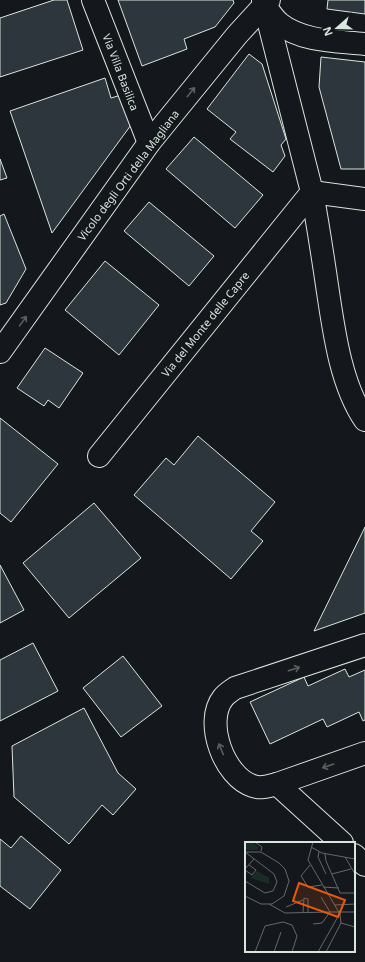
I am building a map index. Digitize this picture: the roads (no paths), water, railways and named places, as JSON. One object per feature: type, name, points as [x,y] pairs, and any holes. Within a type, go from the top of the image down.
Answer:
[{"type":"street","name":"Via Villa Basilica","points":[[93,0],[149,144]]},
{"type":"street","name":"Vicolo degli Orti della Magliana","points":[[0,352],[149,144],[265,1]]},
{"type":"street","points":[[265,1],[272,16],[279,23],[302,36],[365,44]]},
{"type":"street","points":[[265,1],[312,192],[332,321],[339,355],[350,389],[365,420]]},
{"type":"street","points":[[312,192],[365,199]]},
{"type":"street","name":"Via del Monte delle Capre","points":[[98,456],[312,192]]},
{"type":"street","points":[[365,645],[236,688],[223,698],[218,708],[216,724],[218,743],[228,764],[234,774],[253,786],[268,786],[277,784],[365,753]]},
{"type":"street","points":[[277,784],[341,842]]},
{"type":"street","points":[[355,856],[365,865]]}]
